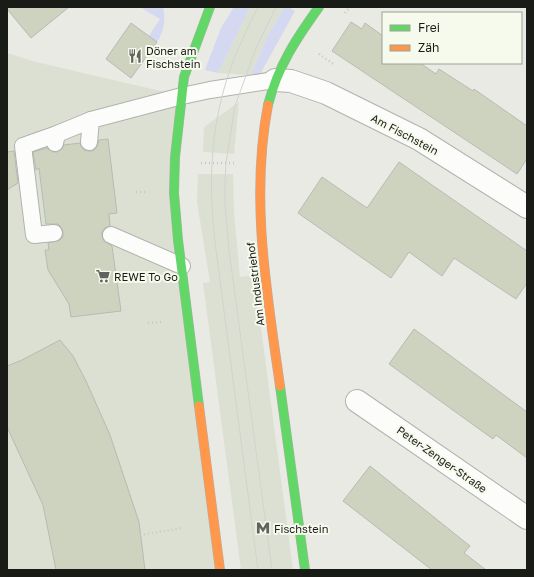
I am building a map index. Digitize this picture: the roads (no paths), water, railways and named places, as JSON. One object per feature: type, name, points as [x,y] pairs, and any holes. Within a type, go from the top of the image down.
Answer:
[{"type":"main road","points":[[210,7],[184,78],[175,157],[174,193],[220,570]]},
{"type":"main road","name":"Am Industriehof","points":[[305,570],[264,269],[260,225],[259,190],[264,126],[276,80],[285,61],[319,7]]},
{"type":"street","name":"Am Fischstein","points":[[276,80],[291,82],[326,93],[419,139],[527,207]]},
{"type":"street","name":"Peter-Zenger-Straße","points":[[357,401],[527,518]]},
{"type":"lane","points":[[54,233],[34,235],[23,146],[55,140],[91,120],[182,96],[210,90],[276,80]]},
{"type":"lane","points":[[88,142],[91,120]]},
{"type":"lane","points":[[111,235],[182,266]]},
{"type":"tram line","points":[[258,7],[235,57],[227,78],[219,109],[213,149],[212,209],[216,250],[258,570]]},
{"type":"tram line","points":[[272,570],[229,250],[225,204],[225,183],[226,163],[235,106],[256,48],[276,7]]},
{"type":"place","name":"Döner am Fischstein","points":[[135,56]]},
{"type":"place","name":"REWE To Go","points":[[103,276]]},
{"type":"place","name":"Fischstein","points":[[263,528]]}]
